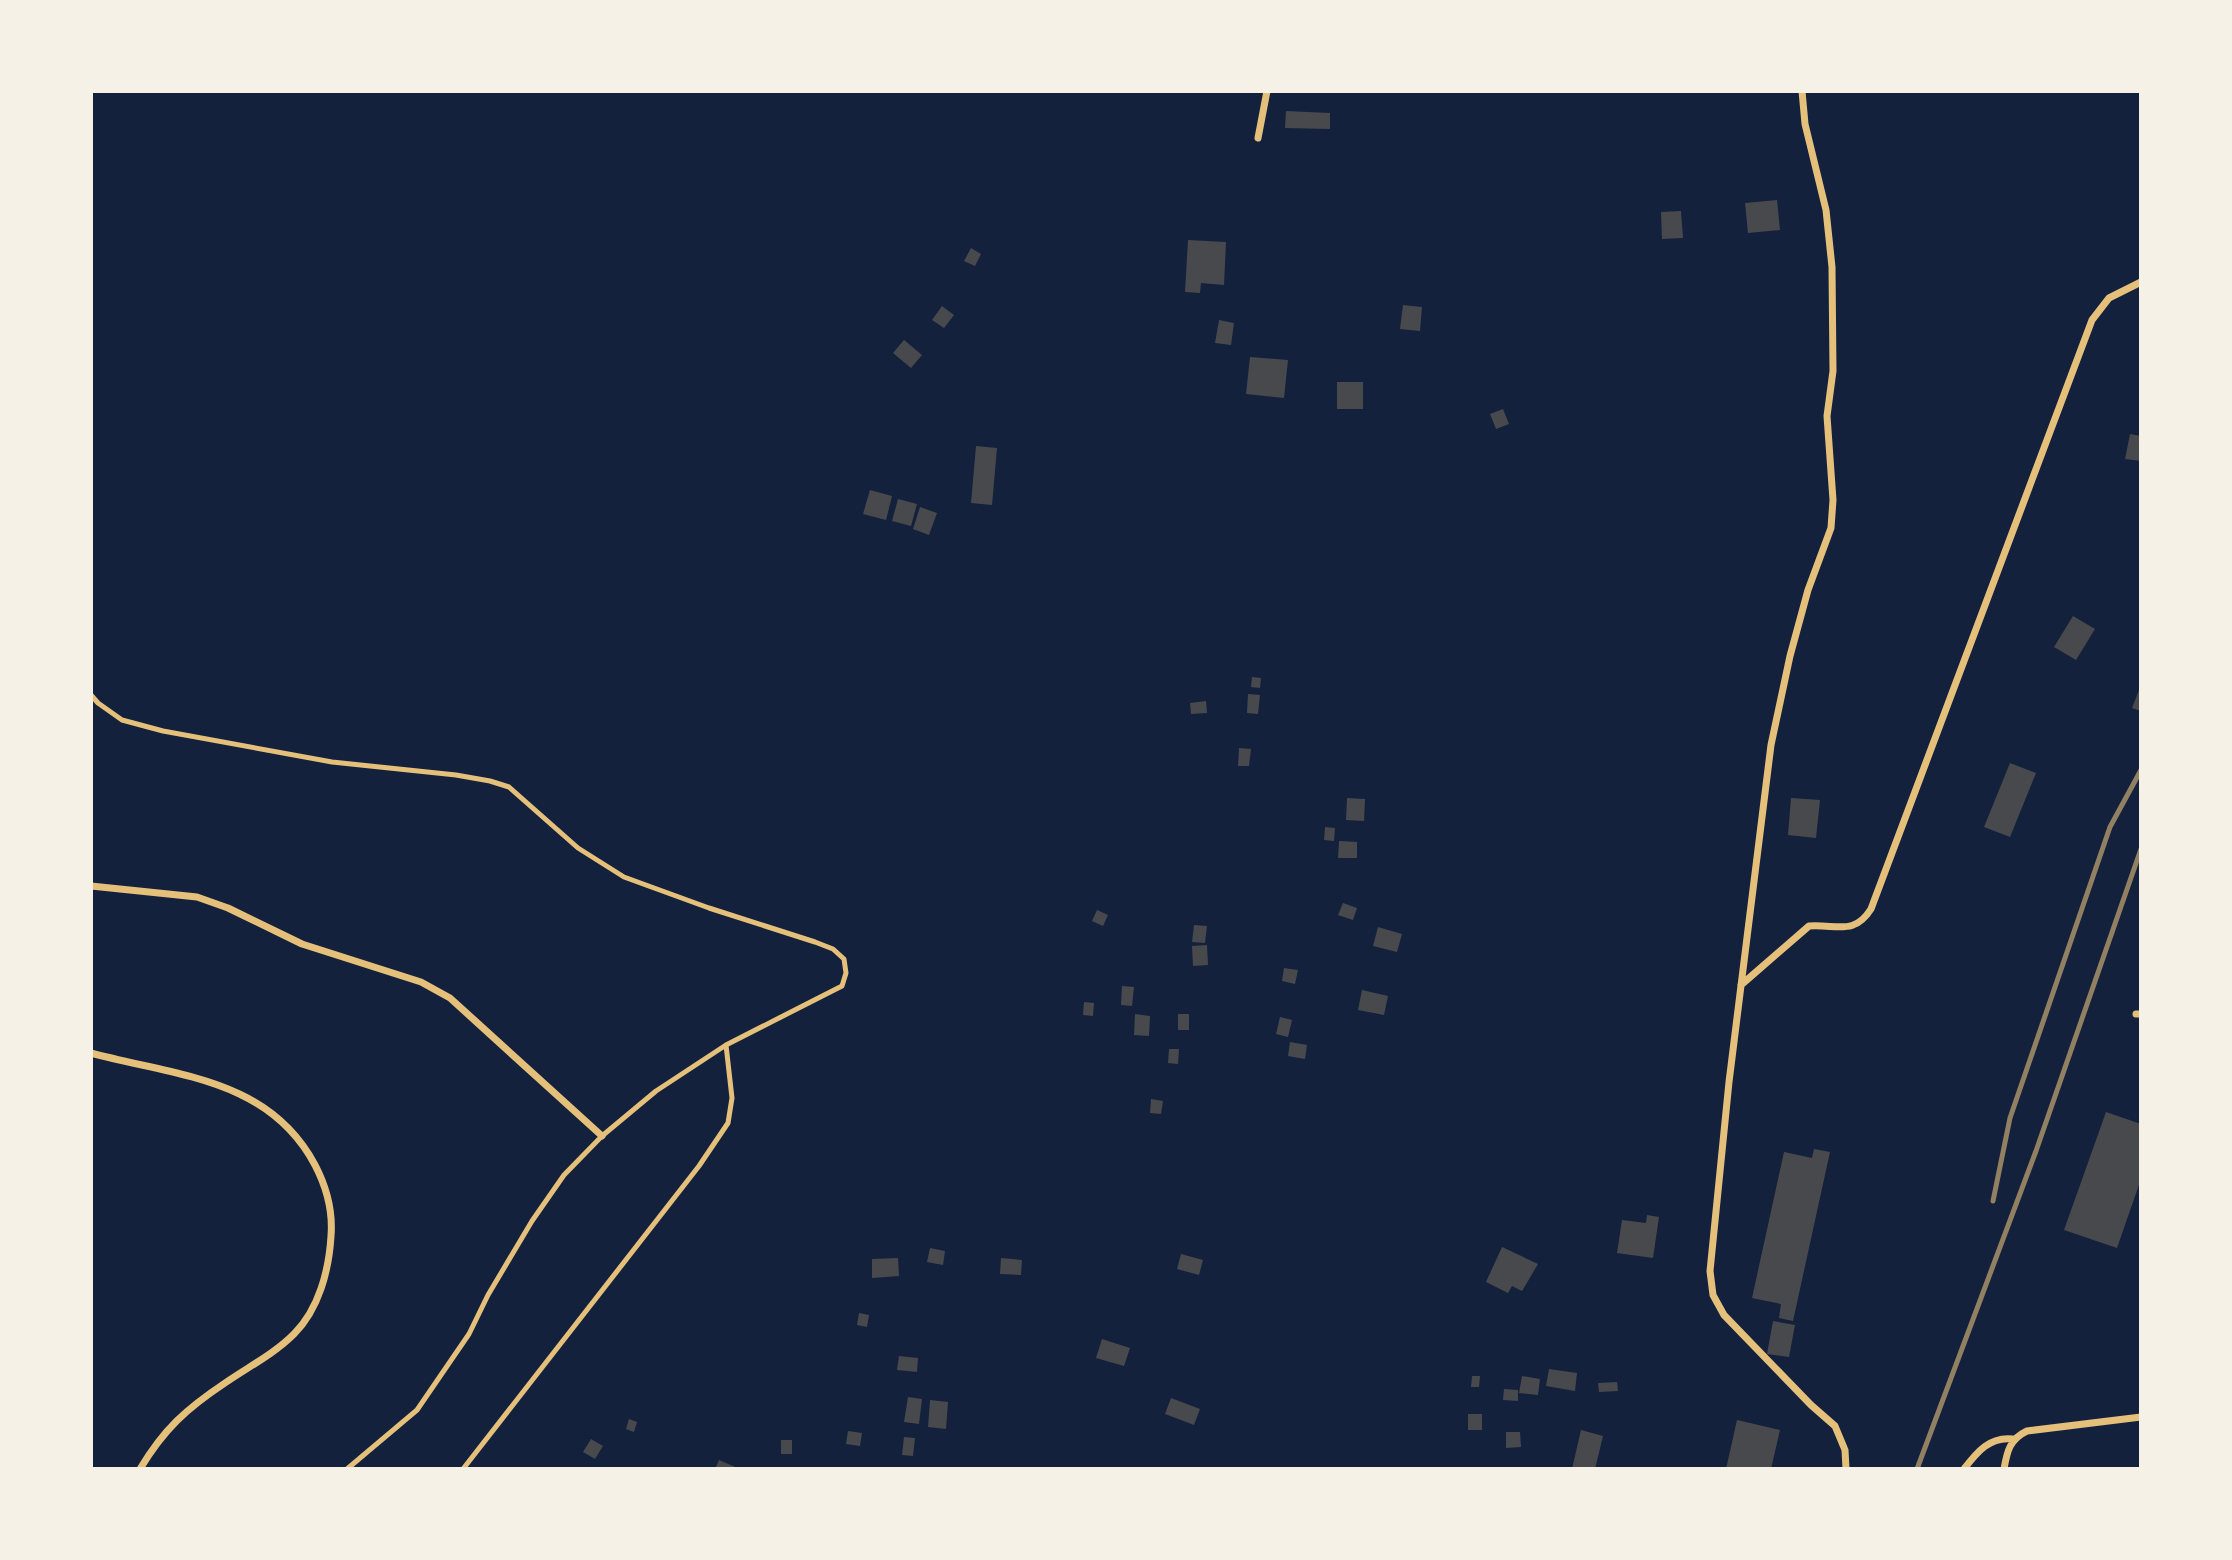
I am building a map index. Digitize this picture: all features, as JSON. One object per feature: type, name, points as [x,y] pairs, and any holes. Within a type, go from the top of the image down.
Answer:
[{"type":"street","points":[[1258,138],[1267,91]]},
{"type":"street","points":[[1802,91],[1805,124],[1826,210],[1832,267],[1833,370],[1826,416],[1833,500],[1831,528],[1808,590],[1771,744],[1728,1082],[1710,1271],[1713,1295],[1724,1315],[1811,1405],[1835,1426],[1844,1450],[1846,1469]]},
{"type":"street","points":[[1741,986],[1809,926],[1849,927],[1863,923],[1871,909],[2092,320],[2109,298],[2141,282]]},
{"type":"street","points":[[91,886],[197,897],[228,908],[302,944],[421,982],[450,998],[602,1136]]},
{"type":"street","points":[[91,1053],[200,1078],[243,1094],[274,1115],[303,1143],[325,1184],[333,1219],[330,1258],[317,1300],[295,1332],[266,1357],[225,1382],[182,1414],[156,1442],[140,1469]]},
{"type":"street","points":[[2004,1469],[2008,1447],[2013,1439],[2027,1431],[2141,1417]]},
{"type":"street","points":[[1964,1469],[1990,1442],[2003,1438],[2013,1439]]},
{"type":"lane","points":[[91,695],[122,720],[163,732],[332,762],[456,775],[509,787],[578,848],[624,877],[815,942],[833,949],[844,959],[846,973],[842,986],[726,1045],[656,1091],[602,1136],[564,1175],[532,1222],[488,1295],[469,1334],[417,1410],[347,1469]]},
{"type":"lane","points":[[463,1469],[699,1166],[727,1123],[732,1098],[726,1045]]},
{"type":"building","points":[[1286,111],[1330,113],[1330,129],[1285,128]]},
{"type":"building","points":[[1777,200],[1780,230],[1748,233],[1745,203]]},
{"type":"building","points":[[1681,211],[1683,238],[1662,239],[1661,212]]},
{"type":"building","points":[[1188,240],[1226,242],[1224,285],[1201,283],[1200,293],[1185,292]]},
{"type":"building","points":[[971,248],[981,254],[975,266],[964,261]]},
{"type":"building","points":[[1403,305],[1422,307],[1420,331],[1400,329]]},
{"type":"building","points":[[942,306],[954,315],[944,328],[932,320]]},
{"type":"building","points":[[1219,320],[1234,323],[1231,345],[1215,343]]},
{"type":"building","points":[[904,340],[922,355],[911,368],[893,353]]},
{"type":"building","points":[[1250,357],[1288,360],[1284,398],[1246,394]]},
{"type":"building","points":[[1337,382],[1363,382],[1363,409],[1337,409]]},
{"type":"building","points":[[1503,409],[1509,424],[1496,429],[1490,414]]},
{"type":"building","points":[[2130,434],[2141,436],[2141,461],[2125,459]]},
{"type":"building","points":[[976,446],[997,448],[992,505],[971,503]]},
{"type":"building","points":[[870,490],[892,496],[886,520],[863,514]]},
{"type":"building","points":[[898,499],[917,504],[911,526],[892,521]]},
{"type":"building","points":[[920,507],[937,513],[929,535],[913,529]]},
{"type":"building","points":[[2073,616],[2095,629],[2076,660],[2054,647]]},
{"type":"building","points":[[1252,677],[1261,678],[1260,688],[1251,687]]},
{"type":"building","points":[[2141,685],[2141,711],[2132,708]]},
{"type":"building","points":[[1248,694],[1260,695],[1258,714],[1247,713]]},
{"type":"building","points":[[1206,701],[1207,713],[1191,714],[1190,703]]},
{"type":"building","points":[[1239,748],[1251,749],[1249,766],[1238,766]]},
{"type":"building","points":[[2010,763],[2036,773],[2010,837],[1984,827]]},
{"type":"building","points":[[1347,798],[1365,799],[1364,821],[1346,820]]},
{"type":"building","points":[[1791,798],[1820,800],[1816,838],[1788,835]]},
{"type":"building","points":[[1325,827],[1335,828],[1334,841],[1324,840]]},
{"type":"building","points":[[1339,841],[1357,842],[1357,858],[1338,858]]},
{"type":"building","points":[[1343,903],[1357,908],[1353,920],[1338,915]]},
{"type":"building","points":[[1097,910],[1108,915],[1103,926],[1092,921]]},
{"type":"building","points":[[1194,925],[1207,926],[1205,943],[1192,942]]},
{"type":"building","points":[[1378,927],[1402,934],[1397,952],[1373,946]]},
{"type":"building","points":[[1207,945],[1208,965],[1193,966],[1192,946]]},
{"type":"building","points":[[1284,968],[1298,970],[1295,984],[1282,981]]},
{"type":"building","points":[[1122,986],[1134,987],[1132,1006],[1121,1005]]},
{"type":"building","points":[[1362,990],[1388,996],[1384,1015],[1358,1010]]},
{"type":"building","points":[[1084,1002],[1094,1003],[1093,1016],[1083,1015]]},
{"type":"building","points":[[1135,1014],[1150,1016],[1149,1036],[1134,1035]]},
{"type":"building","points":[[1178,1014],[1189,1014],[1189,1030],[1178,1030]]},
{"type":"building","points":[[1280,1017],[1292,1020],[1288,1037],[1276,1034]]},
{"type":"building","points":[[1290,1042],[1307,1045],[1305,1059],[1288,1056]]},
{"type":"building","points":[[1169,1049],[1179,1049],[1178,1064],[1168,1063]]},
{"type":"building","points":[[1151,1099],[1163,1101],[1161,1114],[1150,1113]]},
{"type":"building","points":[[2106,1112],[2141,1124],[2141,1179],[2117,1248],[2064,1230]]},
{"type":"building","points":[[1814,1149],[1830,1152],[1793,1321],[1779,1318],[1781,1304],[1752,1298],[1784,1152],[1812,1158]]},
{"type":"building","points":[[1647,1215],[1659,1217],[1653,1258],[1617,1253],[1622,1220],[1646,1223]]},
{"type":"building","points":[[1502,1247],[1538,1264],[1522,1291],[1512,1286],[1508,1293],[1486,1282]]},
{"type":"building","points":[[930,1248],[945,1251],[943,1265],[927,1262]]},
{"type":"building","points":[[1181,1254],[1203,1260],[1199,1275],[1177,1269]]},
{"type":"building","points":[[898,1258],[899,1276],[872,1278],[872,1259]]},
{"type":"building","points":[[1001,1258],[1022,1260],[1021,1275],[1000,1274]]},
{"type":"building","points":[[859,1313],[869,1315],[867,1327],[857,1325]]},
{"type":"building","points":[[1773,1321],[1795,1325],[1789,1357],[1767,1354]]},
{"type":"building","points":[[1102,1339],[1130,1348],[1124,1366],[1096,1358]]},
{"type":"building","points":[[899,1356],[918,1358],[917,1372],[897,1370]]},
{"type":"building","points":[[1549,1369],[1577,1373],[1575,1391],[1546,1386]]},
{"type":"building","points":[[1472,1376],[1480,1376],[1479,1387],[1471,1387]]},
{"type":"building","points":[[1522,1376],[1540,1379],[1538,1395],[1519,1393]]},
{"type":"building","points":[[1617,1382],[1618,1391],[1599,1392],[1598,1383]]},
{"type":"building","points":[[1504,1389],[1518,1390],[1518,1401],[1503,1400]]},
{"type":"building","points":[[908,1397],[922,1399],[919,1424],[904,1422]]},
{"type":"building","points":[[1171,1398],[1200,1409],[1194,1425],[1165,1414]]},
{"type":"building","points":[[930,1400],[948,1402],[946,1429],[928,1427]]},
{"type":"building","points":[[1468,1414],[1482,1414],[1482,1430],[1468,1430]]},
{"type":"building","points":[[629,1419],[637,1422],[634,1432],[626,1429]]},
{"type":"building","points":[[1737,1420],[1780,1430],[1771,1469],[1726,1469]]},
{"type":"building","points":[[1581,1430],[1603,1436],[1595,1469],[1572,1469]]},
{"type":"building","points":[[848,1431],[862,1433],[860,1446],[846,1444]]},
{"type":"building","points":[[1506,1432],[1520,1432],[1521,1447],[1506,1448]]},
{"type":"building","points":[[904,1437],[915,1438],[913,1456],[902,1455]]},
{"type":"building","points":[[591,1439],[603,1446],[595,1459],[583,1452]]},
{"type":"building","points":[[781,1440],[792,1440],[792,1454],[781,1454]]},
{"type":"building","points":[[719,1460],[740,1469],[715,1469]]},
{"type":"railway","points":[[1993,1201],[2010,1118],[2110,827],[2141,770]]},
{"type":"railway","points":[[1917,1469],[2036,1151],[2141,849]]}]
